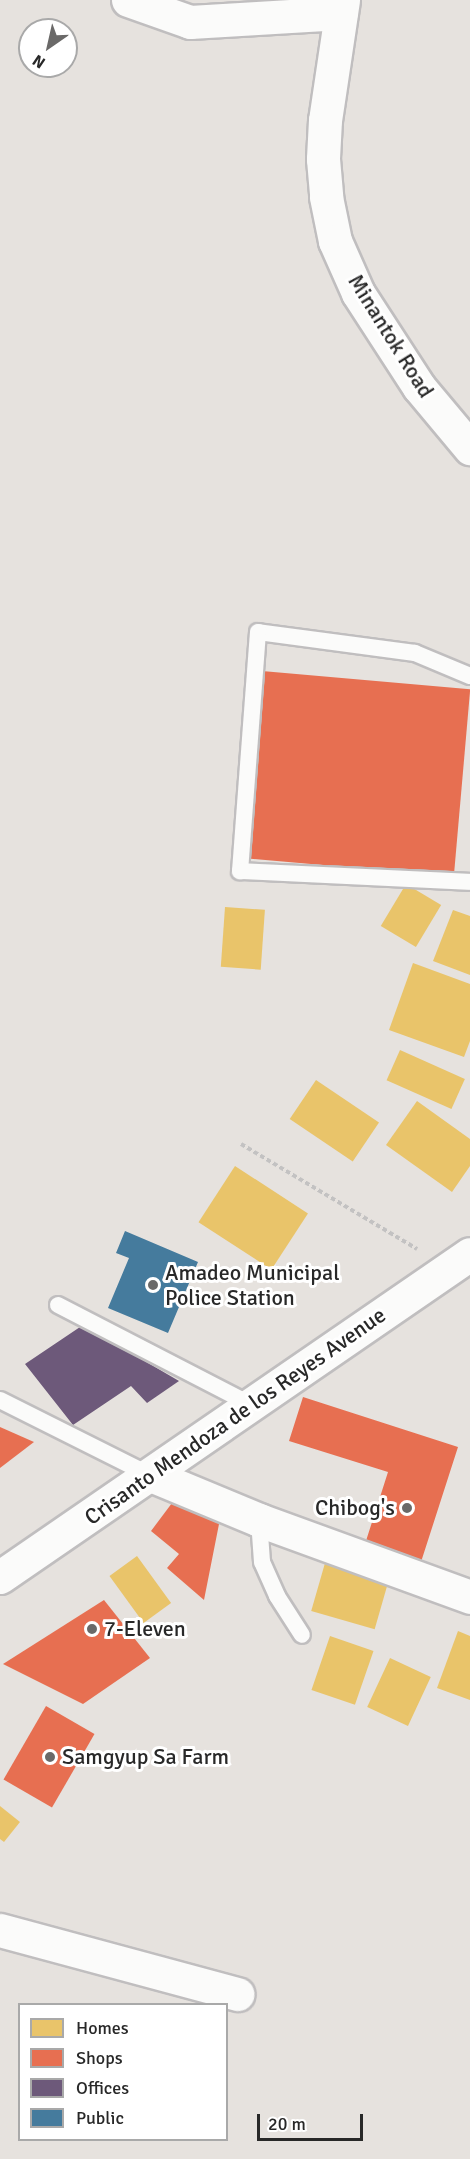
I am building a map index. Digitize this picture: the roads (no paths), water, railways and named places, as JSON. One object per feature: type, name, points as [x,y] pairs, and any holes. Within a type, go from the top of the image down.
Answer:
[{"type":"street","points":[[128,0],[190,22],[232,10],[342,6]]},
{"type":"street","name":"Minantok Road","points":[[342,6],[325,120],[322,159],[326,197],[335,241],[358,292],[419,387],[470,448]]},
{"type":"street","name":"Crisanto Mendoza de los Reyes Avenue","points":[[0,1577],[151,1476],[459,1261]]},
{"type":"street","points":[[151,1476],[260,1520],[470,1597]]},
{"type":"street","points":[[0,1930],[238,1994]]},
{"type":"lane","points":[[470,676],[445,663],[415,653],[258,632],[240,871],[470,882]]},
{"type":"lane","points":[[58,1305],[252,1405]]},
{"type":"lane","points":[[0,1400],[151,1476]]},
{"type":"lane","points":[[260,1520],[262,1562],[277,1596],[302,1635]]},
{"type":"place","name":"Amadeo Municipal Police Station","points":[[153,1285]]},
{"type":"place","name":"Chibog's","points":[[407,1508]]},
{"type":"place","name":"7-Eleven","points":[[92,1629]]},
{"type":"place","name":"Samgyup Sa Farm","points":[[50,1757]]}]
